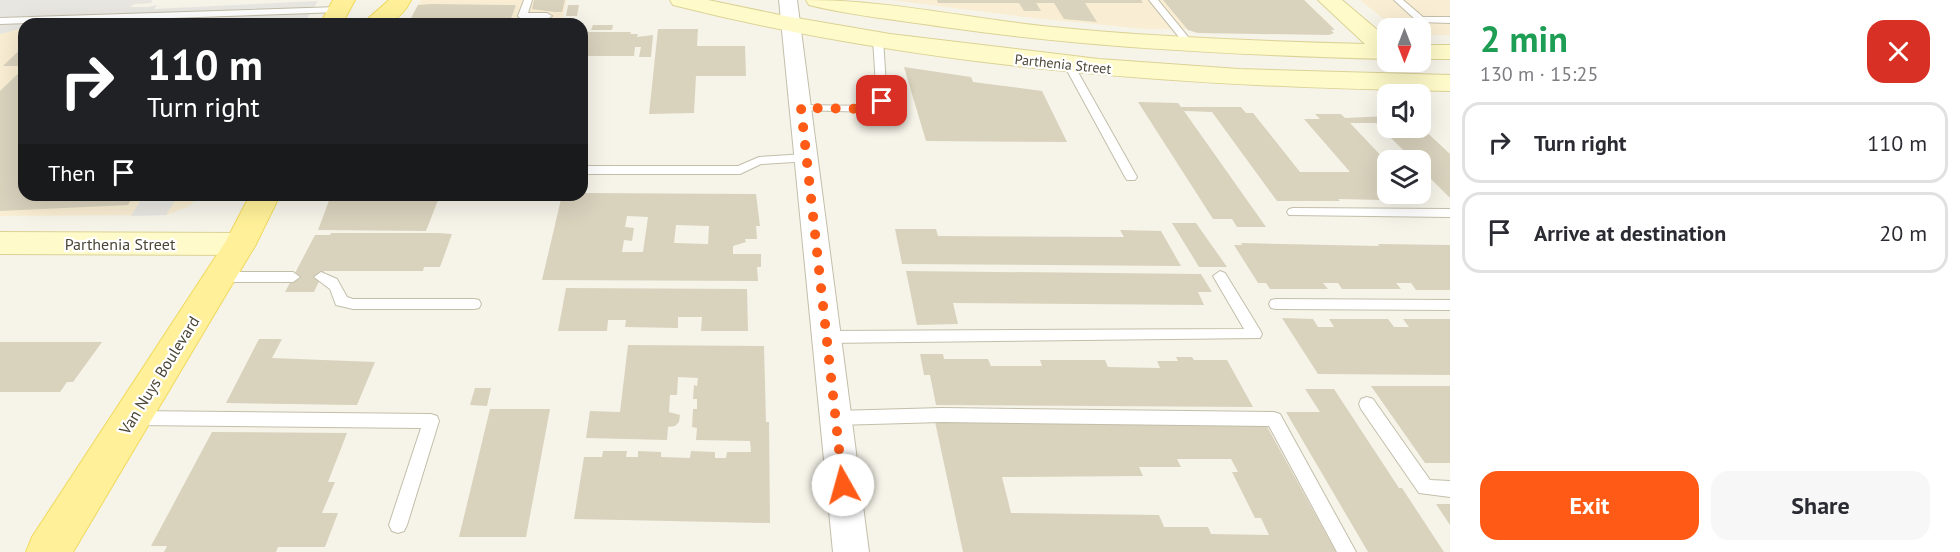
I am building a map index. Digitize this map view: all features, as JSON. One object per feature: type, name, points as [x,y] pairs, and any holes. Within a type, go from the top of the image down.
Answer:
[{"type":"main road","points":[[376,18],[386,0]]},
{"type":"main road","points":[[380,18],[397,6],[400,0]]},
{"type":"main road","name":"Parthenia Street","points":[[681,0],[790,13],[878,39],[1070,65],[1260,78],[1450,83]]},
{"type":"main road","name":"Parthenia Street","points":[[817,0],[984,27],[1190,45],[1377,52]]},
{"type":"main road","points":[[1329,0],[1377,42]]},
{"type":"main road","points":[[1431,52],[1450,52]]},
{"type":"main road","points":[[1409,72],[1450,108]]},
{"type":"main road","name":"Van Nuys Boulevard","points":[[48,552],[220,277],[262,201]]},
{"type":"main road","name":"Parthenia Street","points":[[0,243],[240,244]]},
{"type":"street","points":[[790,13],[851,552]]},
{"type":"lane","points":[[528,0],[523,16],[547,16]]},
{"type":"lane","points":[[1153,0],[1190,45]]},
{"type":"lane","points":[[1398,0],[1421,20],[1450,20]]},
{"type":"lane","points":[[101,18],[338,11]]},
{"type":"lane","points":[[0,21],[18,20]]},
{"type":"lane","points":[[801,108],[873,109],[879,106],[882,101],[878,39]]},
{"type":"lane","points":[[1070,65],[1131,177]]},
{"type":"lane","points":[[588,170],[740,170],[759,161],[806,158]]},
{"type":"lane","points":[[1293,212],[1450,213]]},
{"type":"lane","points":[[826,337],[1255,334],[1220,276]]},
{"type":"lane","points":[[220,277],[293,277]]},
{"type":"lane","points":[[321,277],[332,281],[339,291],[341,301],[352,304],[474,304]]},
{"type":"lane","points":[[1276,304],[1450,305]]},
{"type":"lane","points":[[1367,404],[1425,488],[1450,489]]},
{"type":"lane","points":[[836,418],[942,415],[1274,419],[1347,552]]},
{"type":"lane","points":[[132,418],[431,421],[398,525]]},
{"type":"shaded area","points":[[0,0],[152,0],[151,3],[135,4],[130,7],[157,5],[154,9],[318,1],[307,18],[18,18],[18,30],[0,34]]},
{"type":"shaded area","points":[[421,0],[567,0],[562,18],[410,18]]},
{"type":"shaded area","points":[[891,0],[1304,0],[1332,26],[1331,30],[1145,29],[1023,17]]},
{"type":"shaded area","points":[[1360,0],[1450,0],[1450,35],[1431,35],[1431,18],[1382,18]]},
{"type":"shaded area","points":[[18,29],[18,201],[195,201],[188,207],[166,215],[0,216],[0,34]]},
{"type":"shaded area","points":[[140,201],[175,201],[166,215],[131,216]]},
{"type":"building","points":[[534,0],[565,0],[562,12],[555,12],[532,9]]},
{"type":"building","points":[[937,0],[1141,0],[1143,3],[1085,3],[1097,22],[1064,19],[1054,3],[1036,3],[1041,11],[1024,11],[1019,3],[938,3]]},
{"type":"building","points":[[1163,0],[1304,0],[1335,30],[1331,30],[1334,33],[1329,35],[1198,33],[1188,30]]},
{"type":"building","points":[[418,5],[516,5],[511,18],[411,18]]},
{"type":"building","points":[[568,5],[579,5],[577,16],[566,16]]},
{"type":"building","points":[[593,25],[613,25],[612,30],[591,30]]},
{"type":"building","points":[[658,29],[698,29],[697,46],[745,46],[746,76],[696,76],[694,113],[649,114]]},
{"type":"building","points":[[588,32],[631,32],[630,34],[638,34],[637,37],[653,35],[651,57],[639,57],[641,47],[635,47],[634,56],[588,56]]},
{"type":"building","points":[[18,52],[18,66],[3,66]]},
{"type":"building","points":[[904,67],[971,77],[973,82],[1042,91],[1067,142],[926,141]]},
{"type":"building","points":[[18,74],[18,201],[130,201],[128,205],[0,211],[0,91]]},
{"type":"building","points":[[1138,102],[1178,103],[1181,107],[1241,107],[1246,113],[1253,113],[1300,172],[1350,172],[1304,119],[1320,119],[1315,114],[1341,114],[1345,118],[1377,117],[1377,124],[1350,123],[1377,151],[1377,200],[1277,201],[1212,112],[1184,111],[1266,227],[1237,227],[1232,219],[1213,219]]},
{"type":"building","points":[[1431,136],[1450,154],[1450,198],[1431,179],[1431,150],[1403,150],[1391,138]]},
{"type":"building","points":[[588,193],[756,194],[760,226],[756,226],[757,239],[745,239],[746,242],[733,246],[733,254],[761,254],[761,267],[757,267],[758,281],[542,280],[561,201],[588,201]],"holes":[[[627,216],[648,217],[643,252],[622,252],[624,240],[632,241],[634,228],[625,227]],[[676,225],[709,226],[708,244],[674,243]]]},
{"type":"building","points":[[329,201],[438,201],[426,231],[318,230]]},
{"type":"building","points":[[1172,223],[1196,223],[1227,267],[1199,267]]},
{"type":"building","points":[[895,229],[936,229],[938,236],[1124,237],[1120,230],[1161,231],[1181,266],[902,264]]},
{"type":"building","points":[[331,233],[452,234],[440,267],[424,267],[423,271],[324,271],[314,292],[285,292],[315,235],[330,235]]},
{"type":"building","points":[[1241,243],[1450,245],[1450,290],[1416,290],[1411,283],[1396,283],[1401,289],[1342,289],[1338,283],[1323,283],[1328,289],[1270,289],[1266,283],[1258,283],[1234,245],[1242,245]]},
{"type":"building","points":[[906,271],[1201,274],[1212,292],[1198,292],[1204,305],[953,303],[958,324],[917,325]]},
{"type":"building","points":[[566,288],[747,289],[748,331],[701,331],[702,317],[678,317],[678,328],[625,327],[626,320],[608,320],[607,331],[558,331]]},
{"type":"building","points":[[1282,318],[1313,319],[1318,327],[1334,327],[1329,319],[1388,319],[1394,327],[1409,327],[1403,319],[1450,319],[1450,375],[1318,374]]},
{"type":"building","points":[[259,339],[282,339],[272,358],[375,362],[357,405],[226,403]]},
{"type":"building","points":[[0,342],[102,342],[73,382],[67,382],[60,392],[0,392]]},
{"type":"building","points":[[628,345],[764,346],[766,422],[769,422],[770,523],[574,519],[584,457],[602,457],[603,451],[627,451],[626,457],[638,457],[638,451],[661,452],[661,457],[690,458],[691,451],[715,452],[715,458],[726,458],[727,452],[751,452],[750,441],[696,440],[697,428],[692,427],[693,409],[697,409],[697,399],[693,399],[694,385],[697,386],[698,378],[678,377],[677,395],[670,395],[669,412],[680,415],[679,422],[675,426],[668,427],[667,440],[586,438],[590,411],[620,412]]},
{"type":"building","points":[[920,354],[943,354],[944,359],[988,359],[991,366],[1042,366],[1040,360],[1105,360],[1108,367],[1160,368],[1157,361],[1178,361],[1176,357],[1192,357],[1194,360],[1227,360],[1253,407],[936,405],[930,375],[924,375]]},
{"type":"building","points":[[1371,386],[1450,386],[1450,463],[1425,463]]},
{"type":"building","points":[[475,388],[491,388],[487,406],[470,405]]},
{"type":"building","points":[[1305,389],[1334,389],[1444,552],[1368,552],[1286,412],[1320,412]]},
{"type":"building","points":[[490,409],[550,409],[526,537],[459,537]]},
{"type":"building","points":[[934,417],[1265,423],[1336,552],[963,552]],"holes":[[[1177,459],[1231,459],[1238,472],[1232,472],[1255,518],[1261,518],[1269,535],[1211,534],[1208,527],[1164,527],[1159,515],[1011,513],[1002,477],[1143,476],[1139,467],[1181,467]]]},
{"type":"building","points":[[212,432],[347,433],[328,482],[335,482],[322,513],[338,513],[325,547],[278,547],[276,552],[164,552],[167,546],[151,546]]},
{"type":"building","points":[[1436,504],[1450,504],[1450,525]]},
{"type":"route","points":[[843,485],[801,108],[873,109],[882,101]]}]
